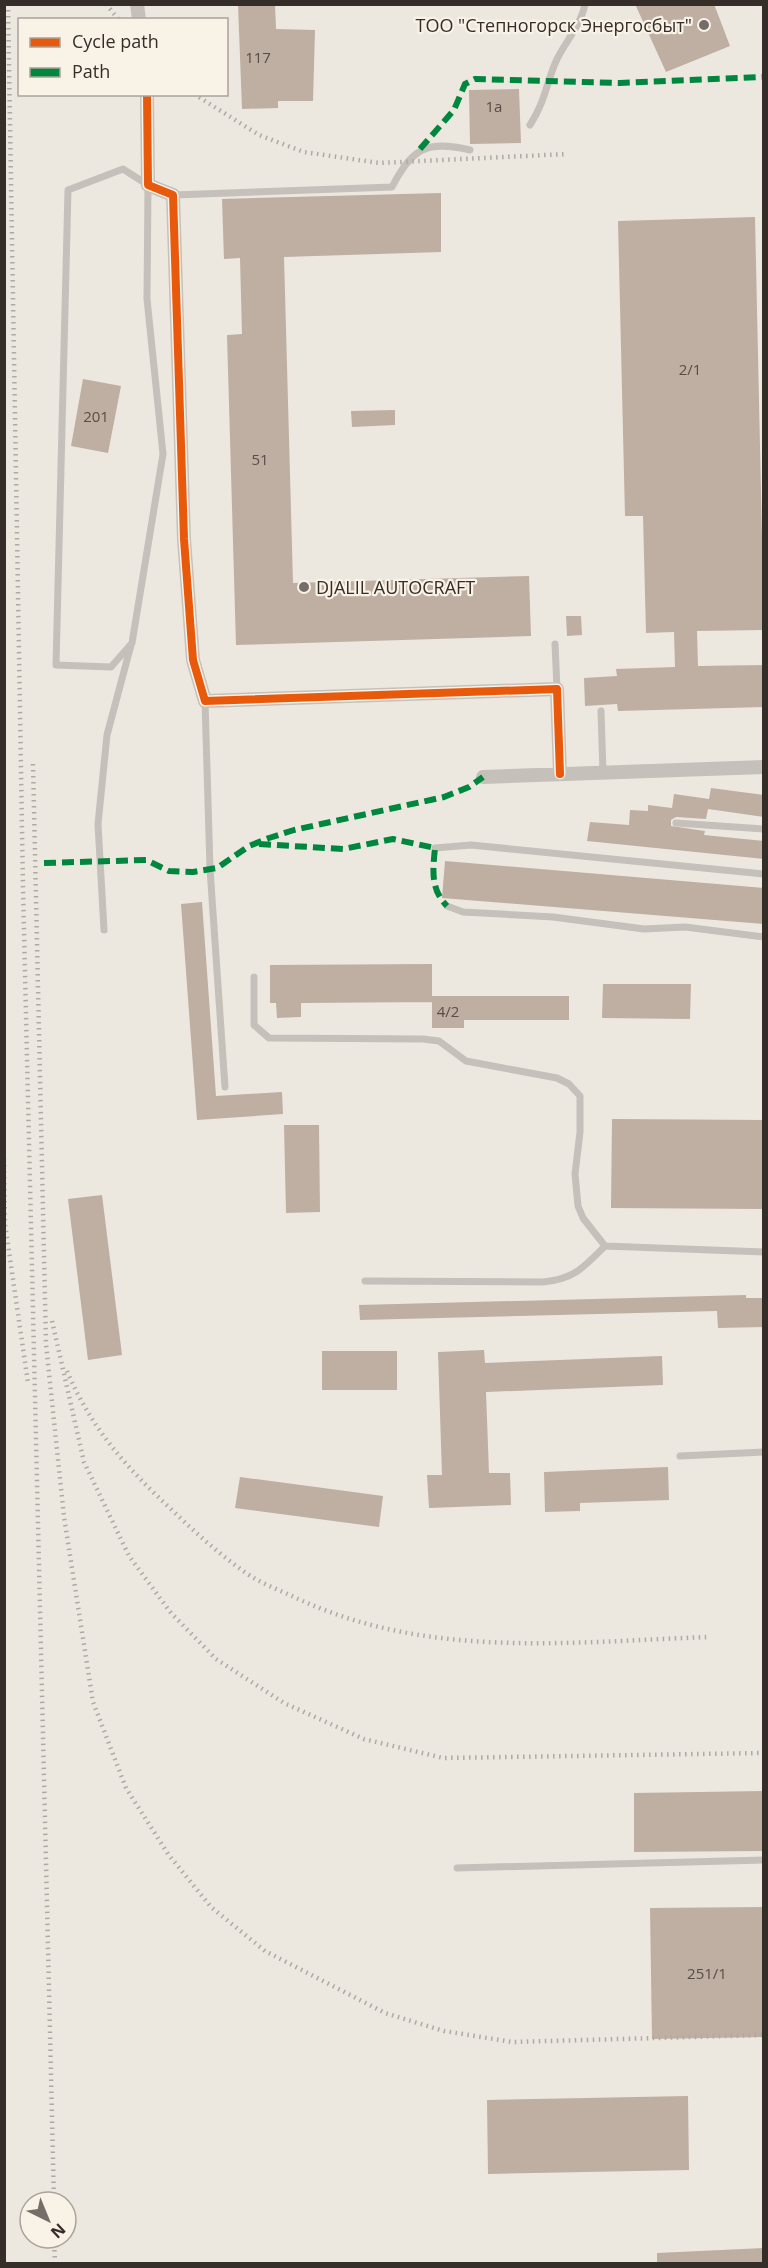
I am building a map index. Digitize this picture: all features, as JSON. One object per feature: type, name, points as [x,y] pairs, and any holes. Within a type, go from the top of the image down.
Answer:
[{"type":"street","points":[[147,96],[148,186],[173,195],[184,539],[193,660],[205,701],[557,689],[560,774]]},
{"type":"street","points":[[483,777],[764,767]]},
{"type":"lane","points":[[530,125],[543,106],[556,61],[583,14],[585,4]]},
{"type":"lane","points":[[173,195],[392,187],[401,170],[420,149],[435,145],[470,150]]},
{"type":"lane","points":[[104,930],[98,824],[107,735],[132,643],[164,454],[147,299],[148,186],[123,169],[68,190],[56,664],[111,667],[132,643]]},
{"type":"lane","points":[[555,644],[557,689]]},
{"type":"lane","points":[[205,701],[210,869],[225,1087]]},
{"type":"lane","points":[[601,711],[603,773]]},
{"type":"lane","points":[[676,824],[764,829]]},
{"type":"lane","points":[[435,848],[471,845],[764,874]]},
{"type":"lane","points":[[447,906],[463,912],[553,917],[644,929],[685,927],[764,937]]},
{"type":"lane","points":[[254,977],[254,1025],[269,1038],[439,1041],[466,1061],[557,1078],[569,1083],[580,1096],[580,1132],[575,1174],[578,1206],[583,1218],[604,1246]]},
{"type":"lane","points":[[364,1281],[543,1282],[565,1280],[578,1272],[604,1246],[764,1252]]},
{"type":"lane","points":[[680,1456],[764,1452]]},
{"type":"lane","points":[[457,1868],[764,1860]]},
{"type":"building","points":[[275,4],[276,29],[315,30],[313,101],[278,101],[278,108],[242,109],[238,5]]},
{"type":"building","points":[[635,4],[714,4],[730,46],[666,72]]},
{"type":"building","points":[[519,89],[521,143],[470,144],[469,90]]},
{"type":"building","points":[[441,193],[441,252],[284,257],[293,583],[529,576],[531,636],[236,645],[227,335],[242,334],[240,258],[224,259],[222,199]]},
{"type":"building","points":[[755,217],[764,630],[697,631],[698,666],[764,665],[764,707],[618,711],[617,704],[585,706],[584,678],[617,676],[616,669],[675,667],[674,632],[646,633],[643,516],[625,516],[618,221]]},
{"type":"building","points":[[83,379],[121,386],[108,453],[71,446]]},
{"type":"building","points":[[395,410],[395,425],[352,427],[351,411]]},
{"type":"building","points":[[566,616],[581,616],[582,635],[567,636]]},
{"type":"building","points":[[711,788],[764,795],[764,817],[708,809],[706,819],[676,817],[671,820],[671,826],[705,831],[704,835],[764,841],[764,859],[587,841],[590,822],[629,825],[630,810],[648,811],[648,805],[672,808],[674,794],[709,799]]},
{"type":"building","points":[[445,861],[764,888],[764,924],[442,898]]},
{"type":"building","points":[[202,902],[216,1096],[282,1092],[283,1114],[197,1120],[181,904]]},
{"type":"building","points":[[432,964],[432,1002],[301,1003],[301,1017],[277,1018],[276,1003],[270,1003],[270,965]]},
{"type":"building","points":[[603,984],[691,984],[690,1019],[602,1018]]},
{"type":"building","points":[[432,996],[569,996],[569,1020],[464,1020],[464,1028],[432,1028]]},
{"type":"building","points":[[612,1119],[764,1120],[764,1209],[611,1208]]},
{"type":"building","points":[[284,1125],[319,1125],[320,1212],[286,1213]]},
{"type":"building","points":[[102,1195],[122,1355],[88,1360],[68,1199]]},
{"type":"building","points":[[746,1295],[746,1298],[764,1298],[764,1327],[718,1328],[717,1311],[360,1320],[359,1305]]},
{"type":"building","points":[[484,1350],[485,1363],[662,1356],[663,1385],[486,1392],[489,1473],[510,1473],[511,1505],[429,1508],[427,1475],[442,1475],[438,1352]]},
{"type":"building","points":[[322,1351],[397,1351],[397,1390],[322,1390]]},
{"type":"building","points":[[668,1467],[669,1500],[580,1503],[580,1511],[545,1512],[544,1472]]},
{"type":"building","points":[[240,1477],[383,1496],[379,1527],[235,1508]]},
{"type":"building","points":[[764,1791],[764,1851],[634,1852],[634,1793]]},
{"type":"building","points":[[764,1907],[764,2037],[652,2039],[650,1908]]},
{"type":"building","points":[[688,2096],[689,2170],[488,2174],[487,2100]]},
{"type":"building","points":[[764,2248],[764,2264],[657,2264],[657,2253]]},
{"type":"railway","points":[[8,4],[23,887],[54,2190]]},
{"type":"railway","points":[[106,4],[117,18]]},
{"type":"railway","points":[[197,96],[259,135],[304,152],[379,163],[567,154]]},
{"type":"railway","points":[[33,764],[46,1344],[64,1517],[93,1702],[126,1788],[168,1854],[211,1907],[265,1951],[385,2013],[444,2031],[512,2042],[764,2035]]},
{"type":"railway","points":[[4,1159],[5,1224],[28,1383]]},
{"type":"railway","points":[[52,1321],[84,1462],[129,1556],[171,1613],[216,1659],[284,1703],[364,1739],[443,1758],[764,1753]]},
{"type":"railway","points":[[67,1371],[99,1430],[156,1495],[239,1568],[294,1597],[344,1617],[395,1631],[446,1639],[550,1643],[709,1637]]},
{"type":"railway","points":[[54,2250],[55,2264]]},
{"type":"marked path","points":[[420,149],[454,110],[465,84],[475,79],[620,83],[764,77]]},
{"type":"marked path","points":[[44,863],[146,860],[169,871],[193,872],[217,868],[249,846],[269,838],[294,830],[444,797],[469,787],[483,777]]},
{"type":"marked path","points":[[259,844],[343,849],[393,839],[435,848],[433,871],[435,886],[447,906]]},
{"type":"cycle path","points":[[147,96],[148,185],[173,195],[184,539],[193,660],[205,701],[557,689],[560,774]]},
{"type":"place","name":"ТОО \"Степногорск Энергосбыт\"","points":[[704,25]]},
{"type":"place","name":"DJALIL AUTOCRAFT","points":[[304,587]]}]
